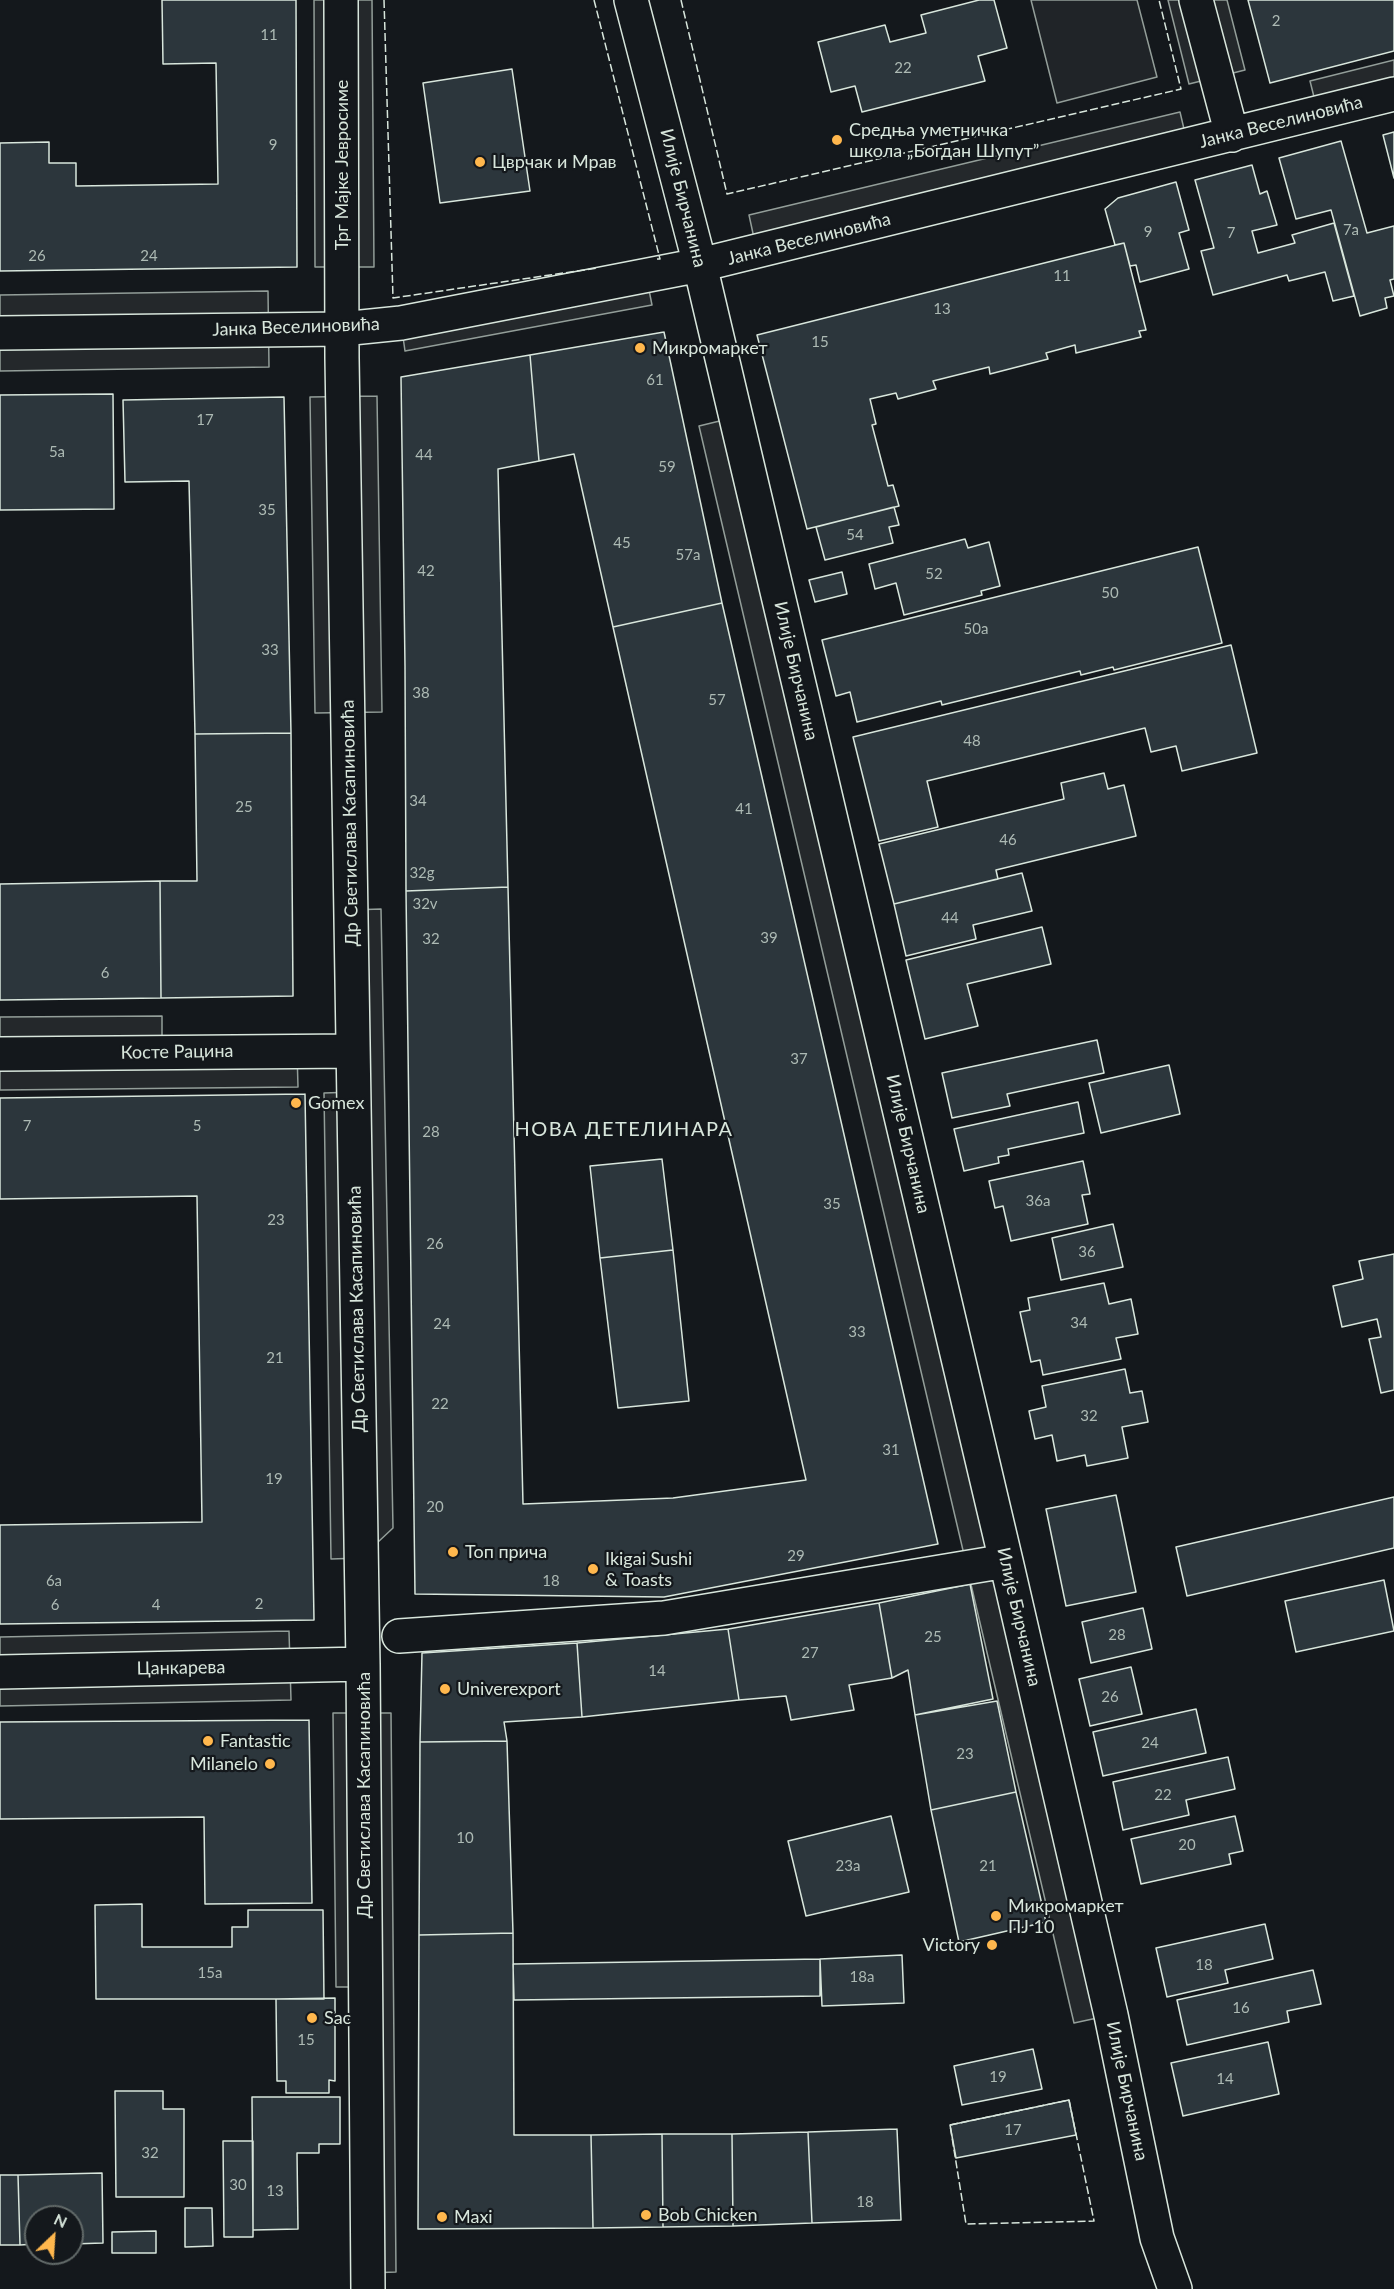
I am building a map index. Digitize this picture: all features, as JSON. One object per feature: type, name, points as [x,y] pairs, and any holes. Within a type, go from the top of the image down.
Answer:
[{"type":"street","name":"Трг Мајке Јевросиме","points":[[341,0],[342,329]]},
{"type":"street","name":"Илије Бирчанина","points":[[631,0],[700,266],[1006,1561],[1111,2015],[1157,2238],[1175,2289]]},
{"type":"street","points":[[1196,0],[1232,135]]},
{"type":"street","name":"Јанка Веселиновића","points":[[0,333],[342,329],[402,322],[700,266],[1394,94]]},
{"type":"street","name":"Др Светислава Касапиновића","points":[[342,329],[363,1664],[368,2289]]},
{"type":"street","name":"Косте Рацина","points":[[0,1054],[353,1051]]},
{"type":"street","points":[[399,1636],[664,1618],[1006,1561]]},
{"type":"street","name":"Цанкарева","points":[[0,1672],[363,1664]]},
{"type":"shaded area","points":[[314,0],[372,0],[374,267],[315,267]]},
{"type":"shaded area","points":[[1031,0],[1137,0],[1157,77],[1057,103]]},
{"type":"shaded area","points":[[1168,0],[1227,0],[1245,70],[1189,84]]},
{"type":"shaded area","points":[[1394,60],[1394,94],[1318,113],[1310,81]]},
{"type":"shaded area","points":[[1180,112],[1188,146],[757,252],[749,215]]},
{"type":"shaded area","points":[[646,275],[652,305],[405,351],[401,323]]},
{"type":"shaded area","points":[[268,291],[269,367],[0,371],[0,295]]},
{"type":"shaded area","points":[[377,396],[382,712],[315,713],[310,397]]},
{"type":"shaded area","points":[[736,417],[1111,2015],[1074,2023],[699,426]]},
{"type":"shaded area","points":[[381,909],[393,1528],[361,1558],[331,1559],[324,1093],[354,1092],[351,910]]},
{"type":"shaded area","points":[[162,1016],[162,1052],[297,1051],[298,1087],[0,1090],[0,1017]]},
{"type":"shaded area","points":[[289,1631],[291,1700],[0,1706],[0,1637]]},
{"type":"shaded area","points":[[333,1713],[391,1713],[396,2272],[368,2273],[365,1987],[336,1987]]},
{"type":"building","points":[[162,0],[296,0],[297,267],[0,271],[0,143],[49,142],[49,163],[76,163],[76,186],[218,184],[216,63],[163,64]]},
{"type":"building","points":[[979,0],[994,0],[1007,48],[978,56],[985,81],[862,112],[855,86],[831,92],[818,42],[885,25],[890,42],[926,33],[921,15]]},
{"type":"building","points":[[1248,0],[1394,0],[1394,51],[1270,83]]},
{"type":"building","name":"Цврчак и Мрав","points":[[512,69],[530,191],[440,203],[423,83]]},
{"type":"building","points":[[1394,132],[1394,178],[1383,135]]},
{"type":"building","points":[[1341,141],[1367,233],[1394,226],[1394,279],[1390,280],[1394,296],[1385,298],[1387,308],[1360,316],[1331,210],[1296,219],[1279,158]]},
{"type":"building","points":[[1252,165],[1260,194],[1267,191],[1277,225],[1252,231],[1258,253],[1295,243],[1292,235],[1334,223],[1354,296],[1333,301],[1325,272],[1289,281],[1287,275],[1213,295],[1201,251],[1214,248],[1195,180]]},
{"type":"building","points":[[1176,182],[1189,230],[1179,233],[1189,269],[1140,282],[1136,265],[1130,266],[1124,243],[1115,245],[1105,209],[1118,198]]},
{"type":"building","points":[[1124,243],[1146,330],[1139,331],[1141,337],[1076,353],[1075,345],[1046,353],[1048,359],[990,374],[989,367],[933,381],[936,389],[898,399],[896,393],[870,399],[876,424],[872,425],[888,486],[893,485],[899,506],[807,529],[757,335]]},
{"type":"building","points":[[664,332],[722,603],[613,627],[574,454],[539,461],[530,355]]},
{"type":"building","points":[[530,355],[539,461],[498,469],[508,887],[406,891],[401,377]]},
{"type":"building","points":[[113,394],[114,509],[0,510],[0,395]]},
{"type":"building","points":[[284,397],[291,733],[195,734],[189,481],[125,482],[123,400]]},
{"type":"building","points":[[894,507],[899,525],[889,527],[893,543],[825,560],[816,527]]},
{"type":"building","points":[[965,539],[968,548],[989,542],[1000,586],[981,591],[982,595],[904,615],[896,583],[875,589],[869,564]]},
{"type":"building","points":[[1198,547],[1222,643],[1114,670],[1113,667],[1081,675],[1080,671],[942,705],[941,701],[857,722],[850,692],[836,696],[822,640]]},
{"type":"building","points":[[842,572],[847,594],[815,602],[809,580]]},
{"type":"building","points":[[722,603],[938,1544],[664,1597],[415,1594],[406,891],[508,887],[523,1504],[673,1498],[806,1480],[613,627]]},
{"type":"building","points":[[1231,645],[1257,753],[1182,771],[1176,746],[1151,752],[1145,728],[927,781],[938,827],[879,841],[853,737]]},
{"type":"building","points":[[291,733],[293,996],[161,998],[160,881],[197,881],[195,734]]},
{"type":"building","points":[[1104,773],[1108,789],[1124,785],[1136,836],[996,870],[998,879],[894,904],[879,844],[1064,799],[1061,783]]},
{"type":"building","points":[[1022,873],[1032,911],[973,925],[976,939],[906,956],[894,904]]},
{"type":"building","points":[[160,881],[161,998],[0,1000],[0,884]]},
{"type":"building","points":[[1042,927],[1051,964],[967,984],[978,1026],[925,1039],[906,960]]},
{"type":"building","points":[[1097,1040],[1104,1073],[1007,1094],[1010,1106],[952,1118],[942,1073]]},
{"type":"building","points":[[1169,1065],[1180,1114],[1101,1133],[1089,1083]]},
{"type":"building","points":[[305,1094],[314,1620],[0,1624],[0,1525],[202,1522],[197,1196],[0,1199],[0,1098]]},
{"type":"building","points":[[1078,1102],[1084,1133],[1008,1149],[1009,1155],[998,1157],[999,1163],[964,1171],[954,1129]]},
{"type":"building","points":[[662,1159],[673,1250],[600,1258],[590,1166]]},
{"type":"building","points":[[1083,1161],[1090,1194],[1082,1195],[1088,1224],[1011,1241],[1003,1206],[995,1208],[989,1181]]},
{"type":"building","points":[[1113,1224],[1123,1267],[1061,1280],[1052,1238]]},
{"type":"building","points":[[673,1250],[689,1401],[618,1408],[600,1258]]},
{"type":"building","points":[[1394,1254],[1394,1390],[1381,1393],[1369,1339],[1381,1337],[1377,1319],[1342,1327],[1333,1286],[1363,1279],[1359,1261]]},
{"type":"building","points":[[1104,1283],[1109,1304],[1131,1299],[1138,1334],[1116,1338],[1121,1359],[1043,1375],[1040,1360],[1031,1362],[1020,1312],[1030,1310],[1028,1298]]},
{"type":"building","points":[[1125,1369],[1130,1393],[1142,1391],[1148,1422],[1122,1427],[1128,1458],[1087,1466],[1085,1455],[1057,1461],[1052,1435],[1035,1439],[1029,1411],[1046,1407],[1042,1386]]},
{"type":"building","points":[[1116,1495],[1136,1592],[1066,1606],[1046,1509]]},
{"type":"building","points":[[1394,1497],[1394,1548],[1187,1596],[1176,1547]]},
{"type":"building","points":[[1384,1580],[1394,1631],[1296,1652],[1285,1601]]},
{"type":"building","points":[[970,1584],[993,1699],[915,1715],[908,1670],[892,1678],[879,1603]]},
{"type":"building","points":[[879,1603],[892,1678],[849,1685],[854,1710],[791,1720],[786,1696],[739,1700],[728,1629]]},
{"type":"building","points":[[1143,1608],[1152,1649],[1091,1663],[1082,1622]]},
{"type":"building","points":[[728,1629],[739,1700],[582,1717],[577,1643]]},
{"type":"building","points":[[577,1643],[582,1717],[504,1722],[507,1741],[420,1742],[422,1653]]},
{"type":"building","points":[[1131,1667],[1142,1714],[1090,1726],[1079,1679]]},
{"type":"building","points":[[997,1701],[1016,1792],[931,1810],[915,1715]]},
{"type":"building","points":[[1196,1709],[1206,1753],[1103,1776],[1093,1732]]},
{"type":"building","points":[[309,1720],[312,1903],[205,1904],[204,1817],[0,1819],[0,1722]]},
{"type":"building","points":[[507,1741],[513,1933],[419,1935],[420,1742]]},
{"type":"building","points":[[1228,1757],[1235,1789],[1186,1800],[1189,1815],[1123,1830],[1113,1782]]},
{"type":"building","points":[[1016,1792],[1046,1922],[959,1942],[931,1810]]},
{"type":"building","points":[[891,1816],[909,1892],[806,1916],[788,1841]]},
{"type":"building","points":[[1235,1816],[1243,1851],[1229,1854],[1231,1864],[1141,1884],[1131,1839]]},
{"type":"building","points":[[142,1904],[142,1947],[232,1947],[232,1927],[248,1927],[248,1910],[323,1910],[324,1999],[96,1999],[95,1905]]},
{"type":"building","points":[[1265,1924],[1273,1959],[1225,1970],[1228,1983],[1167,1997],[1156,1948]]},
{"type":"building","points":[[513,1933],[514,2135],[591,2135],[593,2228],[418,2229],[419,1935]]},
{"type":"building","points":[[902,1955],[904,2003],[822,2006],[820,1959]]},
{"type":"building","points":[[820,1959],[820,1996],[514,2000],[513,1964]]},
{"type":"building","points":[[1313,1970],[1321,2004],[1287,2011],[1289,2022],[1187,2045],[1177,2000]]},
{"type":"building","points":[[335,1998],[335,2081],[329,2080],[329,2093],[286,2093],[286,2081],[277,2081],[276,1999]]},
{"type":"building","points":[[1268,2042],[1279,2094],[1183,2116],[1171,2063]]},
{"type":"building","points":[[1033,2049],[1042,2089],[962,2105],[954,2066]]},
{"type":"building","points":[[115,2091],[163,2091],[163,2109],[184,2109],[184,2197],[116,2197]]},
{"type":"building","points":[[252,2097],[340,2097],[340,2144],[319,2144],[319,2153],[297,2153],[298,2229],[253,2230]]},
{"type":"building","points":[[1069,2100],[1076,2135],[956,2158],[950,2125]]},
{"type":"building","points":[[897,2129],[901,2220],[812,2223],[808,2132]]},
{"type":"building","points":[[808,2132],[812,2223],[733,2226],[732,2134]]},
{"type":"building","points":[[662,2134],[663,2227],[593,2228],[591,2135]]},
{"type":"building","points":[[662,2134],[732,2134],[733,2226],[663,2227]]},
{"type":"building","points":[[223,2141],[253,2141],[253,2237],[224,2237]]},
{"type":"building","points":[[102,2173],[103,2243],[84,2244],[84,2205],[24,2205],[24,2245],[20,2245],[18,2175]]},
{"type":"building","points":[[0,2175],[18,2175],[20,2245],[0,2245]]},
{"type":"building","points":[[185,2208],[212,2208],[213,2246],[185,2247]]},
{"type":"building","points":[[156,2231],[156,2253],[112,2253],[112,2232]]},
{"type":"fence","points":[[384,0],[393,298],[598,268]]},
{"type":"fence","points":[[594,0],[660,259],[657,259]]},
{"type":"fence","points":[[681,0],[727,194],[1181,89],[1159,0]]},
{"type":"fence","points":[[1069,2100],[1094,2221],[966,2224],[950,2125],[1069,2100]]},
{"type":"place","name":"Средња уметничка школа „Богдан Шупут”","points":[[837,140]]},
{"type":"place","name":"Цврчак и Мрав","points":[[480,162]]},
{"type":"place","name":"Микромаркет","points":[[640,348]]},
{"type":"place","name":"Gomex","points":[[296,1103]]},
{"type":"place","name":"Топ прича","points":[[453,1552]]},
{"type":"place","name":"Ikigai Sushi & Toasts","points":[[593,1569]]},
{"type":"place","name":"Univerexport","points":[[445,1689]]},
{"type":"place","name":"Fantastic","points":[[208,1741]]},
{"type":"place","name":"Milanelo","points":[[270,1764]]},
{"type":"place","name":"Микромаркет ПЈ 10","points":[[996,1916]]},
{"type":"place","name":"Victory","points":[[992,1945]]},
{"type":"place","name":"Sac","points":[[312,2018]]},
{"type":"place","name":"Bob Chicken","points":[[646,2215]]},
{"type":"place","name":"Maxi","points":[[442,2217]]},
{"type":"district","name":"НОВА ДЕТЕЛИНАРА","points":[[624,1130]]}]
